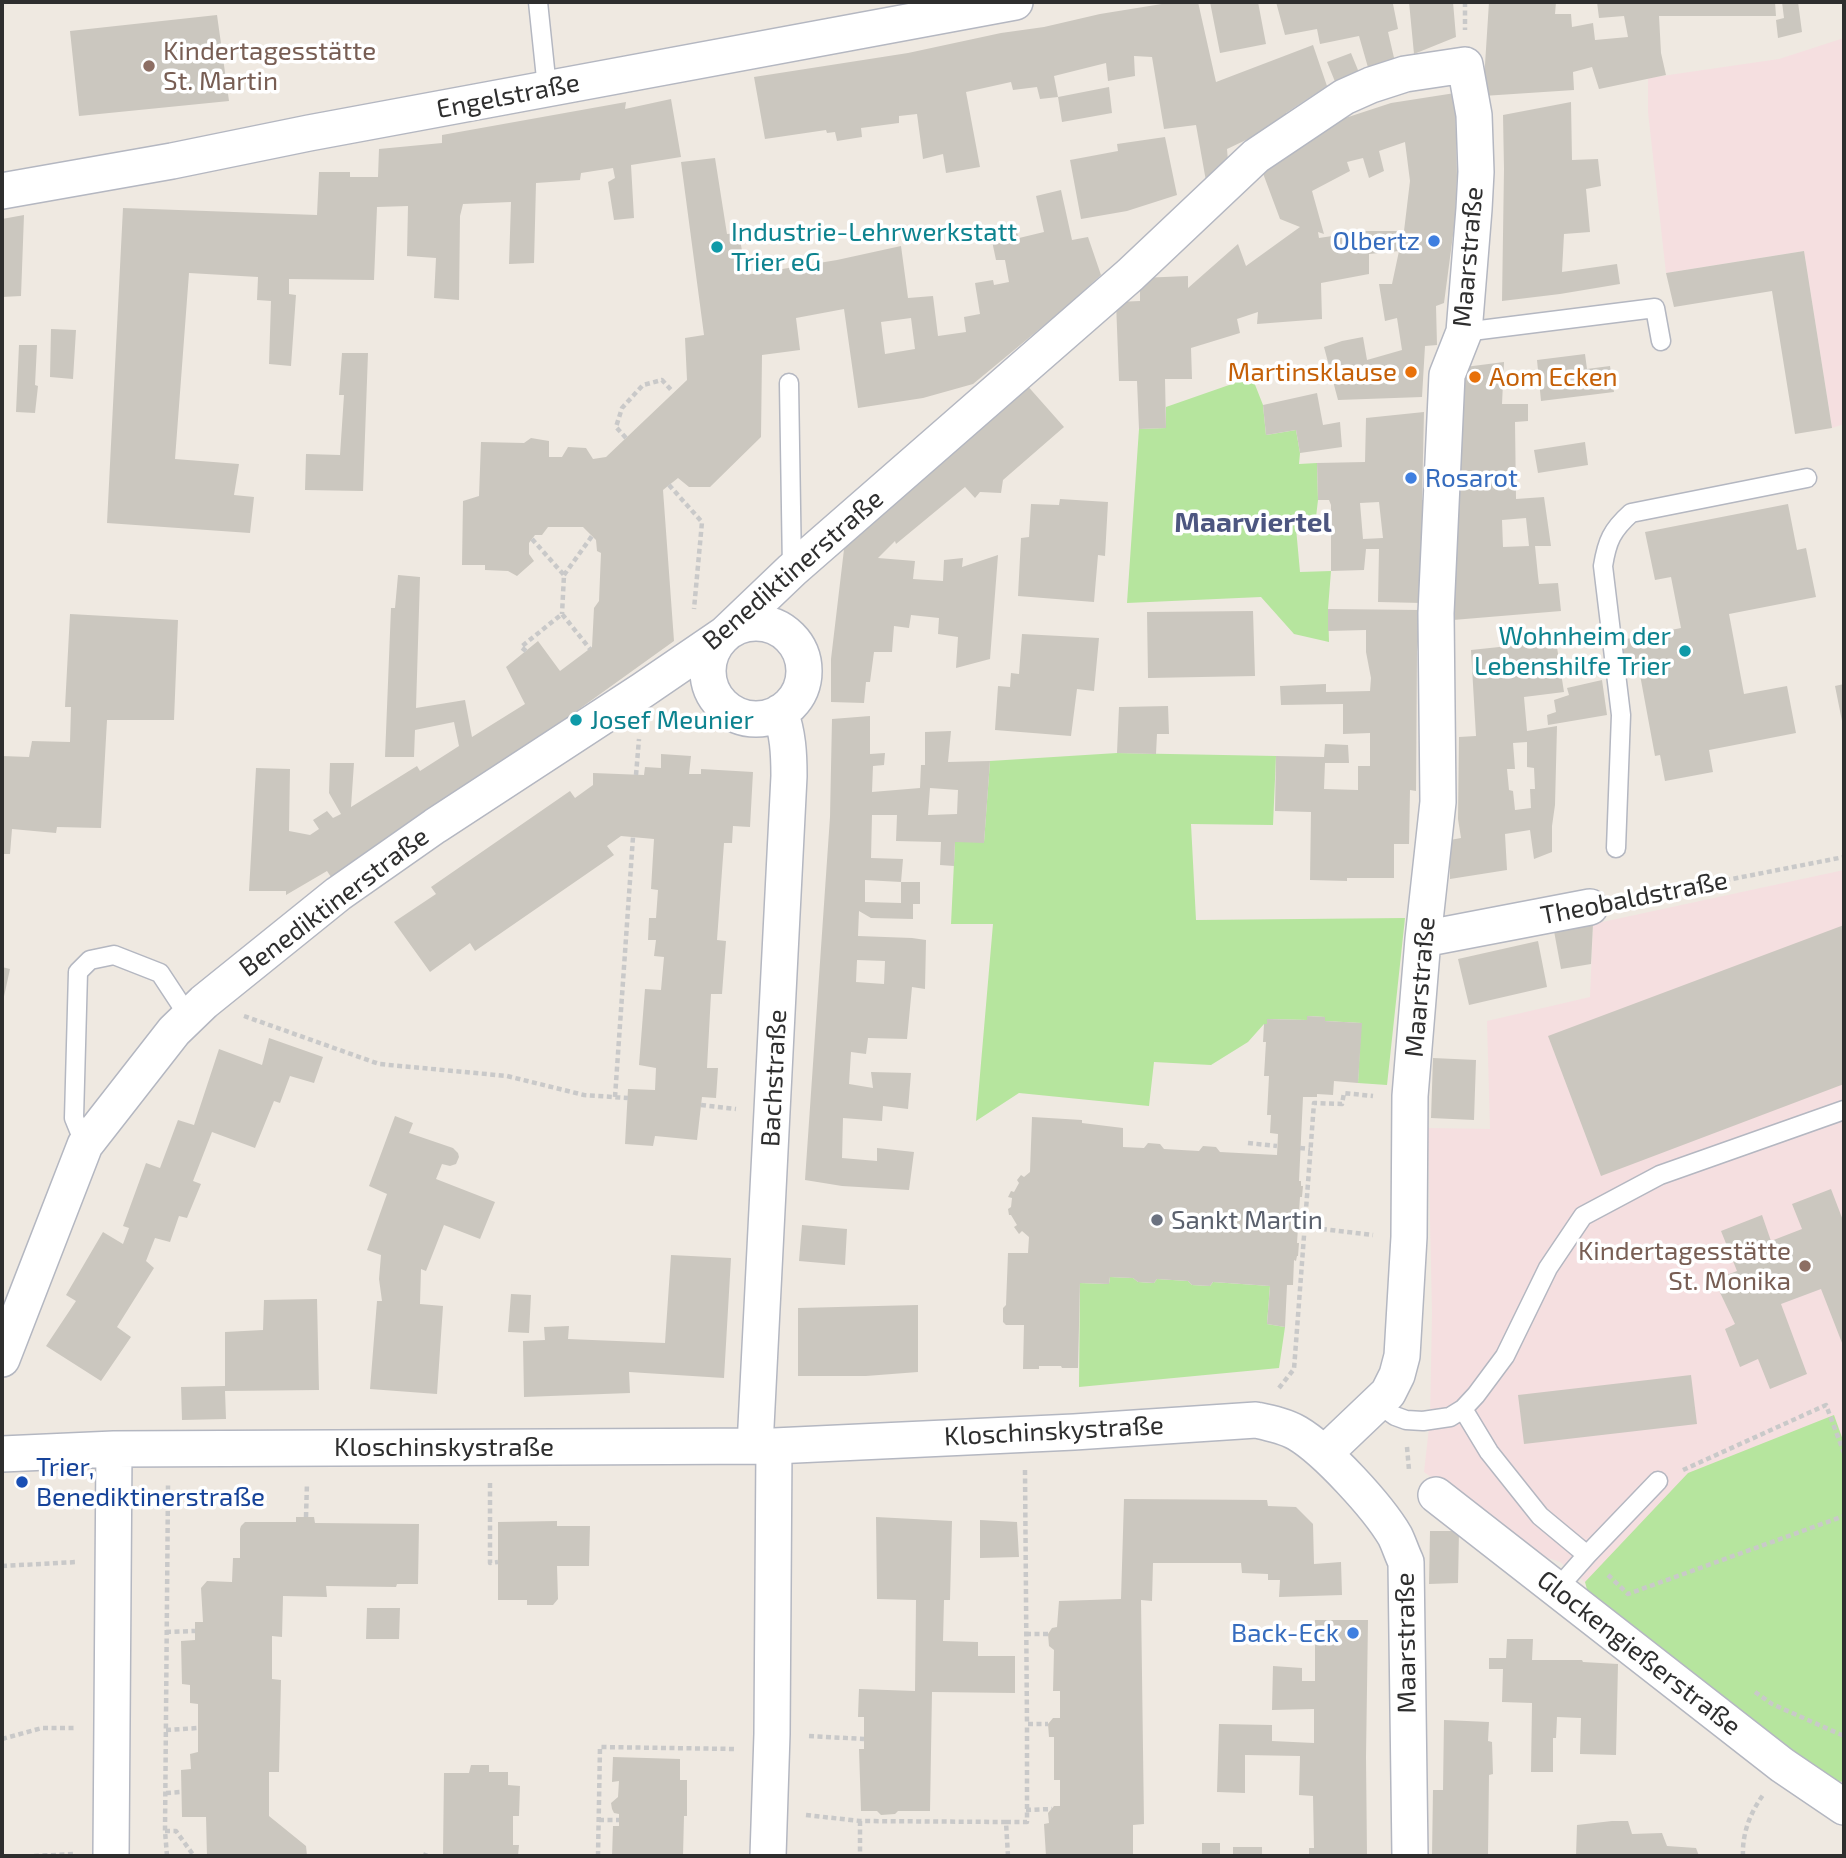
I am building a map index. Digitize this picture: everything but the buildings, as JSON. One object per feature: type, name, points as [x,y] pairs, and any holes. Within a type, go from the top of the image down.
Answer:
[{"type":"street","name":"Engelstraße","points":[[2,191],[1015,2]]},
{"type":"street","name":"Maarstraße","points":[[1410,1856],[1406,1562],[1395,1536],[1325,1453],[1378,1404],[1393,1384],[1402,1356],[1409,1237],[1410,1096],[1438,802],[1436,613],[1447,374],[1464,332],[1476,172],[1474,116],[1465,65]]},
{"type":"street","name":"Benediktinerstraße","points":[[2,1359],[85,1145],[174,1031],[197,1010],[346,888],[435,826],[713,643],[792,570],[1130,275],[1256,156],[1325,109],[1362,89],[1405,75],[1465,65]]},
{"type":"street","points":[[764,624],[783,631],[793,640],[802,658],[802,685],[795,698],[780,712],[768,717],[748,718],[735,714],[719,701],[709,683],[708,670],[713,643],[743,625],[764,624]]},
{"type":"street","name":"Bachstraße","points":[[764,1446],[789,776],[788,741],[780,712]]},
{"type":"street","name":"Theobaldstraße","points":[[1423,939],[1590,907]]},
{"type":"street","name":"Kloschinskystraße","points":[[2,1454],[114,1449],[764,1446],[1256,1420],[1297,1433],[1325,1453]]},
{"type":"street","points":[[764,1446],[758,1742],[770,1810],[770,1855]]},
{"type":"street","points":[[111,1856],[114,1449]]},
{"type":"street","name":"Glockengießerstraße","points":[[1436,1495],[1782,1765],[1844,1807]]},
{"type":"lane","points":[[538,2],[547,88]]},
{"type":"lane","points":[[1464,332],[1655,307],[1661,341]]},
{"type":"lane","points":[[789,383],[792,570]]},
{"type":"lane","points":[[1616,848],[1621,715],[1603,566],[1605,550],[1616,526],[1631,513],[1807,478]]},
{"type":"lane","points":[[85,1145],[74,1118],[78,972],[90,960],[114,955],[160,973],[197,1010]]},
{"type":"lane","points":[[1378,1404],[1406,1420],[1450,1417],[1462,1409],[1505,1356],[1548,1268],[1583,1216],[1660,1175],[1844,1110]]},
{"type":"lane","points":[[1462,1409],[1489,1452],[1540,1516],[1587,1555]]},
{"type":"lane","points":[[1557,1589],[1658,1481]]},
{"type":"path","points":[[626,438],[616,427],[622,408],[643,385],[662,380],[673,392]]},
{"type":"path","points":[[670,485],[702,522],[693,619],[713,643]]},
{"type":"path","points":[[590,649],[562,614],[564,575],[592,536]]},
{"type":"path","points":[[532,539],[564,575]]},
{"type":"path","points":[[526,651],[521,647],[562,614]]},
{"type":"path","points":[[615,1097],[633,837]]},
{"type":"path","name":"Theobaldstraße","points":[[1590,907],[1844,856]]},
{"type":"path","points":[[197,1010],[379,1064],[507,1076],[584,1095],[628,1098]]},
{"type":"path","points":[[1294,1369],[1314,1103],[1342,1104],[1344,1093],[1375,1096]]},
{"type":"path","points":[[1248,1143],[1277,1146]]},
{"type":"path","points":[[1300,1148],[1311,1149]]},
{"type":"path","points":[[1305,1227],[1371,1235]]},
{"type":"path","points":[[1658,1481],[1826,1405],[1844,1453]]},
{"type":"path","points":[[770,1810],[860,1821],[1027,1822],[1025,1434]]},
{"type":"path","points":[[489,1447],[490,1563],[498,1562]]},
{"type":"path","points":[[167,1856],[168,1449]]},
{"type":"path","points":[[1628,1594],[1844,1516]]},
{"type":"path","points":[[2,1566],[113,1561]]},
{"type":"path","points":[[166,1632],[195,1631]]},
{"type":"path","points":[[1026,1634],[1048,1634]]},
{"type":"path","points":[[1027,1724],[1048,1724]]},
{"type":"path","points":[[2,1739],[43,1728],[113,1728]]},
{"type":"path","points":[[166,1730],[198,1728]]},
{"type":"path","points":[[598,1856],[600,1746],[864,1739]]},
{"type":"path","points":[[1743,1856],[1742,1840],[1755,1805],[1782,1765]]},
{"type":"path","points":[[166,1793],[181,1792]]},
{"type":"path","points":[[1026,1810],[1052,1809]]},
{"type":"path","points":[[599,1820],[619,1820]]},
{"type":"path","points":[[860,1821],[860,1856]]},
{"type":"path","points":[[1006,1822],[1008,1856]]},
{"type":"path","points":[[165,1831],[176,1831],[194,1856]]},
{"type":"shaded area","points":[[1844,38],[1844,424],[1832,428],[1804,251],[1666,273],[1648,112],[1648,78],[1779,59]]},
{"type":"shaded area","points":[[1844,870],[1844,1783],[1833,1781],[1589,1597],[1585,1582],[1560,1562],[1537,1554],[1424,1472],[1430,1419],[1432,1313],[1428,1128],[1490,1129],[1487,1021],[1590,997],[1593,924]]},
{"type":"green space","points":[[1252,377],[1263,405],[1266,435],[1296,430],[1299,464],[1317,463],[1316,517],[1295,517],[1300,572],[1331,571],[1329,642],[1294,634],[1261,597],[1127,603],[1139,429],[1166,428],[1166,407]]},
{"type":"green space","points":[[1117,753],[1276,756],[1273,825],[1191,824],[1196,920],[1405,918],[1387,1085],[1358,1083],[1361,1023],[1325,1021],[1325,1017],[1308,1016],[1307,1020],[1268,1019],[1267,1024],[1248,1042],[1211,1065],[1154,1062],[1149,1106],[1019,1093],[976,1121],[993,924],[951,924],[955,842],[984,842],[990,761]]},
{"type":"green space","points":[[1110,1277],[1133,1278],[1138,1282],[1154,1283],[1157,1279],[1188,1281],[1192,1285],[1210,1286],[1213,1282],[1270,1286],[1267,1324],[1285,1327],[1279,1368],[1079,1387],[1080,1283],[1109,1284]]},
{"type":"green space","points":[[1834,1415],[1844,1443],[1844,1782],[1833,1781],[1589,1597],[1585,1582],[1688,1473]]},
{"type":"place","name":"Kindertagesstätte St. Martin","points":[[149,66]]},
{"type":"place","name":"Olbertz","points":[[1434,241]]},
{"type":"place","name":"Industrie-Lehrwerkstatt Trier eG","points":[[717,247]]},
{"type":"place","name":"Martinsklause","points":[[1411,372]]},
{"type":"place","name":"Aom Ecken","points":[[1475,377]]},
{"type":"place","name":"Rosarot","points":[[1411,478]]},
{"type":"place","name":"Wohnheim der Lebenshilfe Trier","points":[[1685,651]]},
{"type":"place","name":"Josef Meunier","points":[[576,720]]},
{"type":"place","name":"Sankt Martin","points":[[1157,1220]]},
{"type":"place","name":"Kindertagesstätte St. Monika","points":[[1805,1266]]},
{"type":"place","name":"Trier, Benediktinerstraße","points":[[22,1482]]},
{"type":"place","name":"Back-Eck","points":[[1353,1633]]},
{"type":"district","name":"Maarviertel","points":[[1253,523]]}]
